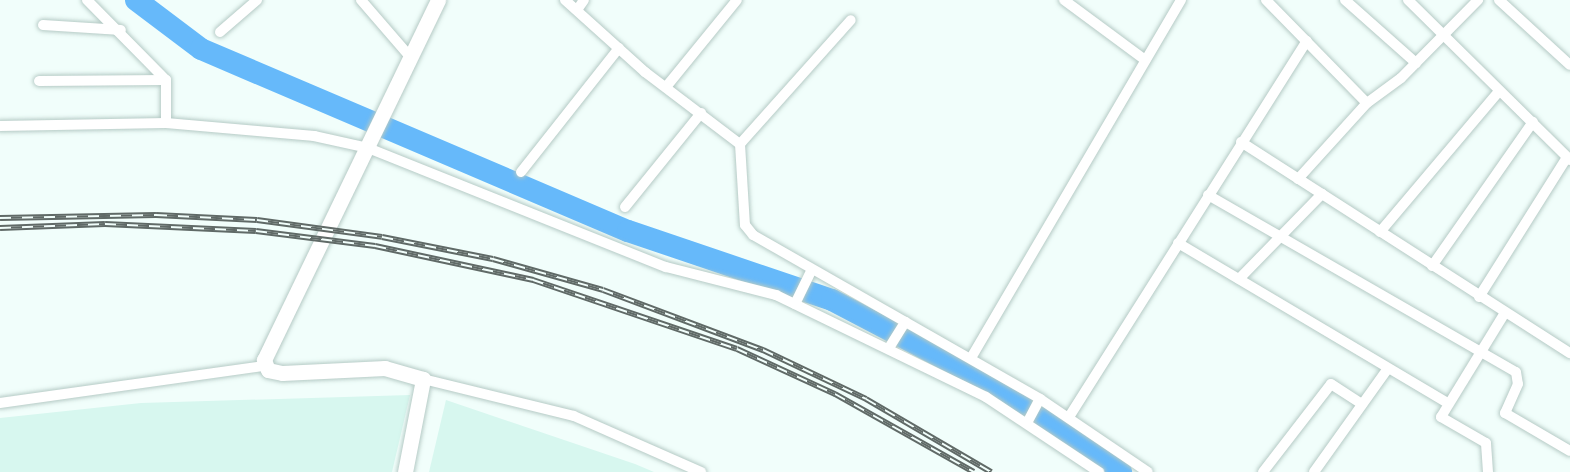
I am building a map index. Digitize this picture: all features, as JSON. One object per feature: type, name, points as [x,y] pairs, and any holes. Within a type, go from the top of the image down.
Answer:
[{"type":"street","points":[[87,0],[121,30],[166,80],[166,123]]},
{"type":"street","points":[[220,32],[256,0]]},
{"type":"street","points":[[361,0],[411,58]]},
{"type":"street","points":[[264,366],[266,347],[370,143],[438,0]]},
{"type":"street","points":[[565,0],[666,87],[740,144],[748,230],[811,271],[971,358],[1040,399],[1148,472]]},
{"type":"street","points":[[577,10],[585,0]]},
{"type":"street","points":[[666,87],[737,0]]},
{"type":"street","points":[[1064,0],[1145,60]]},
{"type":"street","points":[[971,358],[1181,0]]},
{"type":"street","points":[[1266,0],[1367,104]]},
{"type":"street","points":[[1345,0],[1416,63]]},
{"type":"street","points":[[1408,0],[1569,159],[1479,297]]},
{"type":"street","points":[[1299,179],[1367,104],[1416,63],[1478,0]]},
{"type":"street","points":[[1499,0],[1570,64]]},
{"type":"street","points":[[740,144],[851,20]]},
{"type":"street","points":[[43,25],[121,30]]},
{"type":"street","points":[[1069,417],[1306,41]]},
{"type":"street","points":[[521,172],[619,48]]},
{"type":"street","points":[[39,81],[166,80]]},
{"type":"street","points":[[1380,232],[1499,91]]},
{"type":"street","points":[[625,207],[701,113]]},
{"type":"street","points":[[1432,266],[1533,122]]},
{"type":"street","points":[[0,126],[166,123],[370,143],[666,267],[795,304],[889,348],[1027,423],[1099,472]]},
{"type":"street","points":[[1241,142],[1504,314],[1570,353]]},
{"type":"street","points":[[1239,279],[1322,194]]},
{"type":"street","points":[[1208,195],[1483,352],[1519,375],[1505,413],[1570,451]]},
{"type":"street","points":[[1178,243],[1386,371],[1448,403]]},
{"type":"street","points":[[795,304],[811,271]]},
{"type":"street","points":[[1488,472],[1488,446],[1443,421],[1448,403],[1483,352],[1504,314]]},
{"type":"street","points":[[889,348],[904,322]]},
{"type":"street","points":[[0,404],[264,366],[282,373],[385,368],[574,416],[701,472]]},
{"type":"street","points":[[1314,472],[1386,371]]},
{"type":"street","points":[[405,472],[423,379]]},
{"type":"street","points":[[1263,472],[1333,383],[1362,404]]},
{"type":"street","points":[[1027,423],[1040,399]]},
{"type":"shaded area","points":[[410,395],[392,472],[0,472],[0,418],[141,403]]},
{"type":"shaded area","points":[[446,400],[635,464],[654,472],[429,472]]},
{"type":"waterway","points":[[136,0],[201,49],[628,231],[832,300],[986,381],[1121,472]]},
{"type":"railway","points":[[0,218],[156,215],[257,220],[382,237],[493,259],[603,290],[763,350],[866,399],[991,472]]},
{"type":"railway","points":[[0,228],[105,224],[256,231],[375,246],[533,280],[737,349],[835,394],[974,472]]}]
